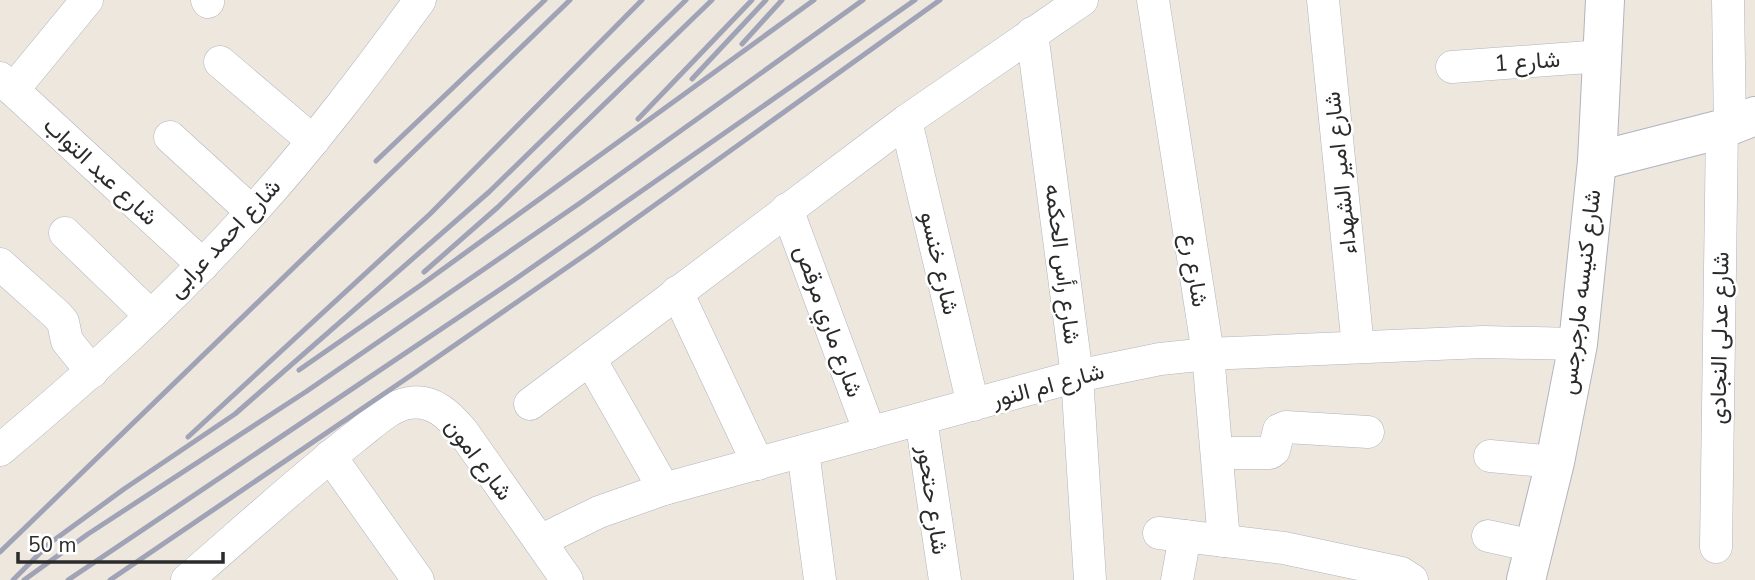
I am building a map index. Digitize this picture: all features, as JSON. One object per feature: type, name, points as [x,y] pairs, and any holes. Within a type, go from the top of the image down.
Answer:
[{"type":"street","points":[[530,404],[906,121],[1082,0]]},
{"type":"street","name":"شارع رع","points":[[1153,0],[1208,354],[1224,541]]},
{"type":"street","name":"شارع امير الشهداء","points":[[1323,0],[1358,346]]},
{"type":"street","name":"شارع كنيسه مارجرجس","points":[[1530,563],[1555,462],[1578,344],[1597,161],[1605,0]]},
{"type":"street","name":"شارع عدلى النجادى","points":[[1716,547],[1736,124],[1728,0]]},
{"type":"street","name":"شارع احمد عرابى","points":[[0,450],[92,372],[203,265],[313,141],[416,2]]},
{"type":"street","points":[[7,84],[75,4]]},
{"type":"street","name":"شارع رأس الحكمه","points":[[1032,33],[1077,376],[1090,580]]},
{"type":"street","name":"شارع 1","points":[[1452,67],[1602,55]]},
{"type":"street","points":[[220,62],[313,141]]},
{"type":"street","name":"شارع عبد التواب","points":[[7,84],[203,265]]},
{"type":"street","name":"شارع خنسو","points":[[906,121],[974,405]]},
{"type":"street","points":[[1597,161],[1736,124]]},
{"type":"street","points":[[170,137],[252,212]]},
{"type":"street","name":"شارع ماري مرقص","points":[[787,209],[870,433]]},
{"type":"street","points":[[65,233],[150,316]]},
{"type":"street","points":[[0,264],[63,322],[67,341],[92,372]]},
{"type":"street","points":[[677,292],[758,464]]},
{"type":"street","name":"شارع ام النور","points":[[540,541],[599,512],[664,489],[1077,376],[1160,359],[1358,346],[1483,342],[1578,344]]},
{"type":"street","points":[[590,359],[664,489]]},
{"type":"street","name":"شارع امون","points":[[187,580],[330,456],[390,411],[410,403],[430,405],[449,415],[567,580]]},
{"type":"street","name":"شارع حتحور","points":[[921,419],[945,580]]},
{"type":"street","points":[[1217,453],[1270,453],[1274,450],[1279,430],[1286,427],[1367,432]]},
{"type":"street","points":[[803,451],[820,580]]},
{"type":"street","points":[[330,456],[418,580]]},
{"type":"street","points":[[1489,456],[1555,462]]},
{"type":"street","points":[[1177,580],[1172,535],[1284,548],[1343,559],[1402,573],[1412,580]]},
{"type":"street","points":[[1489,536],[1530,563]]},
{"type":"railway","points":[[376,161],[545,0]]},
{"type":"railway","points":[[0,552],[570,0]]},
{"type":"railway","points":[[188,437],[430,214],[642,0]]},
{"type":"railway","points":[[13,580],[50,543],[235,414],[489,192],[686,0]]},
{"type":"railway","points":[[424,272],[498,207],[712,0]]},
{"type":"railway","points":[[638,119],[752,0]]},
{"type":"railway","points":[[692,79],[766,0]]},
{"type":"railway","points":[[742,44],[782,0]]},
{"type":"railway","points":[[299,370],[421,285],[814,0]]},
{"type":"railway","points":[[24,580],[88,534],[307,391],[580,203],[863,0]]},
{"type":"railway","points":[[68,580],[514,280],[915,0]]},
{"type":"railway","points":[[110,580],[595,248],[940,0]]}]
